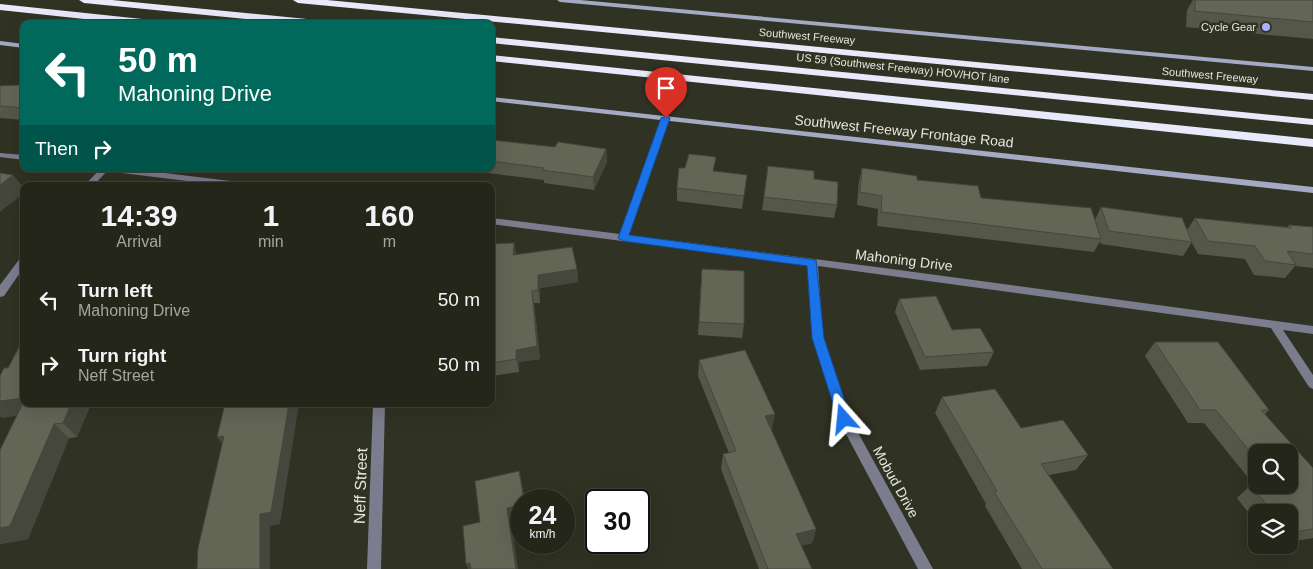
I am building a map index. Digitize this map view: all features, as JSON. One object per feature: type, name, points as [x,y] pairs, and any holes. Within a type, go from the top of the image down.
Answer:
[{"type":"highway","points":[[84,0],[286,20]]},
{"type":"highway","name":"Southwest Freeway","points":[[298,0],[1313,97]]},
{"type":"highway","points":[[0,7],[123,20]]},
{"type":"highway","name":"US 59 (Southwest Freeway) HOV/HOT lane","points":[[495,40],[1313,122]]},
{"type":"highway","points":[[495,58],[1313,143]]},
{"type":"main road","points":[[560,0],[1313,69]]},
{"type":"main road","points":[[0,43],[20,46]]},
{"type":"main road","name":"Southwest Freeway Frontage Road","points":[[495,100],[1313,190]]},
{"type":"street","points":[[623,238],[666,118]]},
{"type":"street","points":[[0,155],[20,158]]},
{"type":"street","points":[[92,182],[102,172]]},
{"type":"street","points":[[137,172],[216,182]]},
{"type":"street","name":"Mahoning Drive","points":[[495,222],[1313,330]]},
{"type":"street","name":"Mobud Drive","points":[[812,263],[818,338],[844,419],[926,569]]},
{"type":"street","points":[[0,292],[20,264]]},
{"type":"street","points":[[1274,324],[1313,384]]},
{"type":"street","name":"Neff Street","points":[[374,569],[379,407]]},
{"type":"building","points":[[1195,0],[1313,0],[1313,22],[1195,11]]},
{"type":"building","points":[[19,85],[20,108],[0,106],[0,86]]},
{"type":"building","points":[[495,140],[555,147],[558,142],[606,149],[593,177],[542,170],[544,168],[495,162]]},
{"type":"building","points":[[689,154],[716,157],[713,171],[747,175],[744,196],[677,188],[679,168],[685,168]]},
{"type":"building","points":[[768,166],[814,171],[814,179],[838,182],[837,205],[764,197]]},
{"type":"building","points":[[862,168],[917,176],[917,180],[978,186],[981,198],[1091,208],[1101,239],[881,212],[882,196],[860,192]]},
{"type":"building","points":[[0,173],[13,175],[0,185]]},
{"type":"building","points":[[1101,207],[1182,218],[1192,242],[1109,231]]},
{"type":"building","points":[[1195,218],[1291,228],[1289,225],[1313,227],[1313,254],[1287,251],[1296,265],[1265,261],[1255,246],[1208,241]]},
{"type":"building","points":[[514,243],[513,255],[572,247],[577,269],[538,275],[538,290],[532,291],[537,346],[516,350],[516,359],[495,362],[495,244]]},
{"type":"building","points":[[702,269],[744,271],[744,324],[699,322]]},
{"type":"building","points":[[936,296],[952,330],[980,328],[994,352],[925,357],[899,299]]},
{"type":"building","points":[[1155,342],[1218,342],[1269,410],[1261,410],[1291,444],[1248,444],[1248,449],[1216,410],[1200,410]]},
{"type":"building","points":[[20,346],[20,398],[0,401],[0,376],[4,368],[8,368]]},
{"type":"building","points":[[745,350],[775,414],[765,416],[816,529],[796,534],[812,569],[768,569],[723,454],[736,451],[699,360]]},
{"type":"building","points":[[995,389],[1021,428],[1063,420],[1088,455],[1041,464],[1113,569],[1042,569],[994,492],[997,491],[942,397]]},
{"type":"building","points":[[21,407],[70,407],[63,423],[54,424],[10,526],[0,528],[0,450]]},
{"type":"building","points":[[224,407],[288,407],[271,512],[260,514],[260,569],[197,569],[198,548],[224,436],[217,437]]},
{"type":"building","points":[[1298,451],[1313,468],[1313,529],[1298,532],[1298,504],[1266,504],[1258,494],[1298,494]]},
{"type":"building","points":[[519,471],[522,489],[510,489],[510,507],[507,508],[510,528],[510,554],[514,554],[516,569],[471,569],[470,563],[466,564],[463,526],[480,522],[475,481]]},
{"type":"place","name":"Cycle Gear","points":[[1266,27]]},
{"type":"route","points":[[666,118],[623,238],[812,263],[818,338],[844,419]]}]
